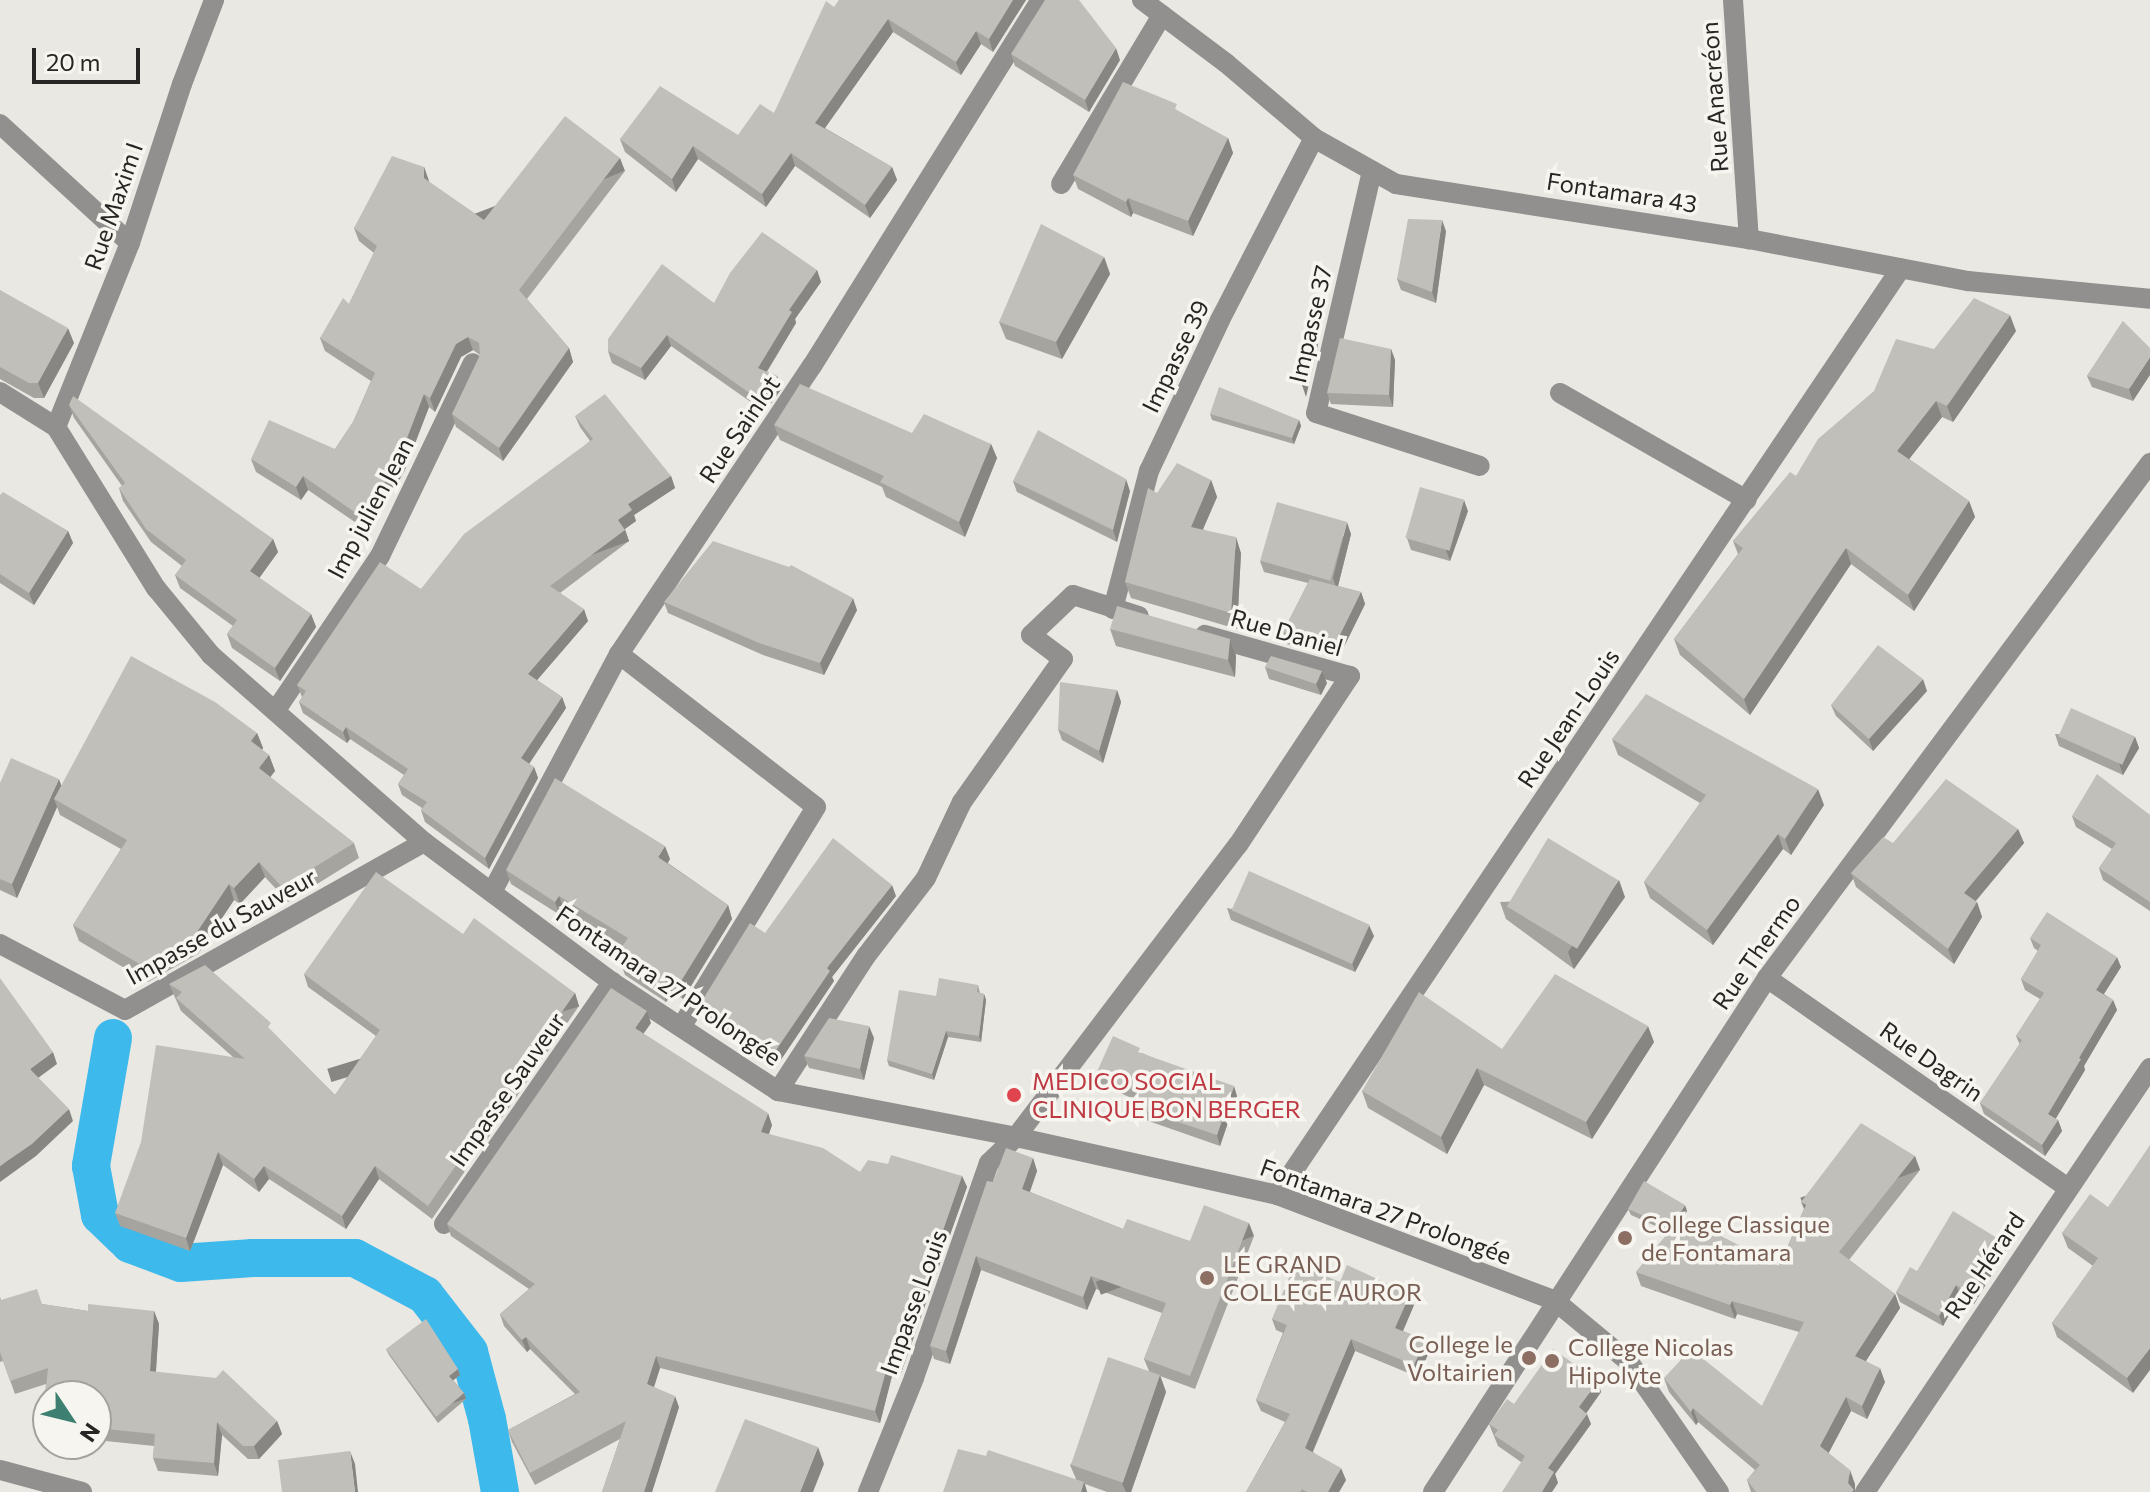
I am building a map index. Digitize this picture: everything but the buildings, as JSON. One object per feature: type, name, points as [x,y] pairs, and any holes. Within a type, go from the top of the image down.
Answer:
[{"type":"street","name":"Rue Maxim I","points":[[56,427],[130,243],[182,84],[214,0]]},
{"type":"street","name":"Rue Sainlot","points":[[492,892],[619,654],[812,366],[1041,0]]},
{"type":"street","name":"Fontamara 43","points":[[1142,0],[1226,63],[1314,138],[1396,184],[1749,239],[1968,281],[2150,299]]},
{"type":"street","name":"Rue Anacréon","points":[[1733,0],[1749,239]]},
{"type":"street","points":[[1061,184],[1162,15]]},
{"type":"street","points":[[0,124],[130,243]]},
{"type":"street","name":"Impasse 39","points":[[1113,609],[1149,471],[1220,320],[1314,138]]},
{"type":"street","name":"Impasse 37","points":[[1372,171],[1316,413],[1480,466]]},
{"type":"street","name":"Rue Jean-Louis","points":[[1277,1195],[1901,268]]},
{"type":"street","name":"Imp julien Jean","points":[[276,710],[380,556],[473,363]]},
{"type":"street","name":"Fontamara 27 Prolongée","points":[[0,392],[56,427],[156,588],[211,655],[424,842],[612,982],[778,1091],[1016,1137],[1277,1195],[1554,1300],[1629,1362],[1719,1492]]},
{"type":"street","points":[[1560,393],[1747,500]]},
{"type":"street","name":"Rue Thermo","points":[[1433,1492],[1554,1300],[1767,978],[2150,463]]},
{"type":"street","points":[[778,1091],[866,956],[926,878],[962,802],[1063,659],[1031,635],[1073,595],[1158,621]]},
{"type":"street","name":"Rue Daniel","points":[[1016,1137],[1238,845],[1350,676],[1187,630]]},
{"type":"street","points":[[619,654],[816,807],[682,1026]]},
{"type":"street","name":"Impasse du Sauveur","points":[[0,944],[125,1010],[424,842]]},
{"type":"street","name":"Rue Dagrin","points":[[1767,978],[2067,1187]]},
{"type":"street","name":"Impasse Sauveur","points":[[444,1224],[612,982]]},
{"type":"street","name":"Rue Hérard","points":[[1865,1492],[2067,1187],[2150,1068]]},
{"type":"street","name":"Impasse Louis","points":[[868,1492],[914,1378],[989,1163],[1016,1137]]},
{"type":"street","points":[[0,1470],[82,1492]]},
{"type":"waterway","points":[[113,1038],[91,1166],[100,1215],[130,1244],[181,1263],[253,1258],[355,1258],[425,1295],[469,1352],[487,1419],[500,1492]]},
{"type":"place","name":"MEDICO SOCIAL CLINIQUE BON BERGER","points":[[1014,1095]]},
{"type":"place","name":"College Classique de Fontamara","points":[[1625,1238]]},
{"type":"place","name":"LE GRAND COLLEGE AUROR","points":[[1207,1278]]},
{"type":"place","name":"College le Voltairien","points":[[1529,1358]]},
{"type":"place","name":"College Nicolas Hipolyte","points":[[1552,1361]]}]
